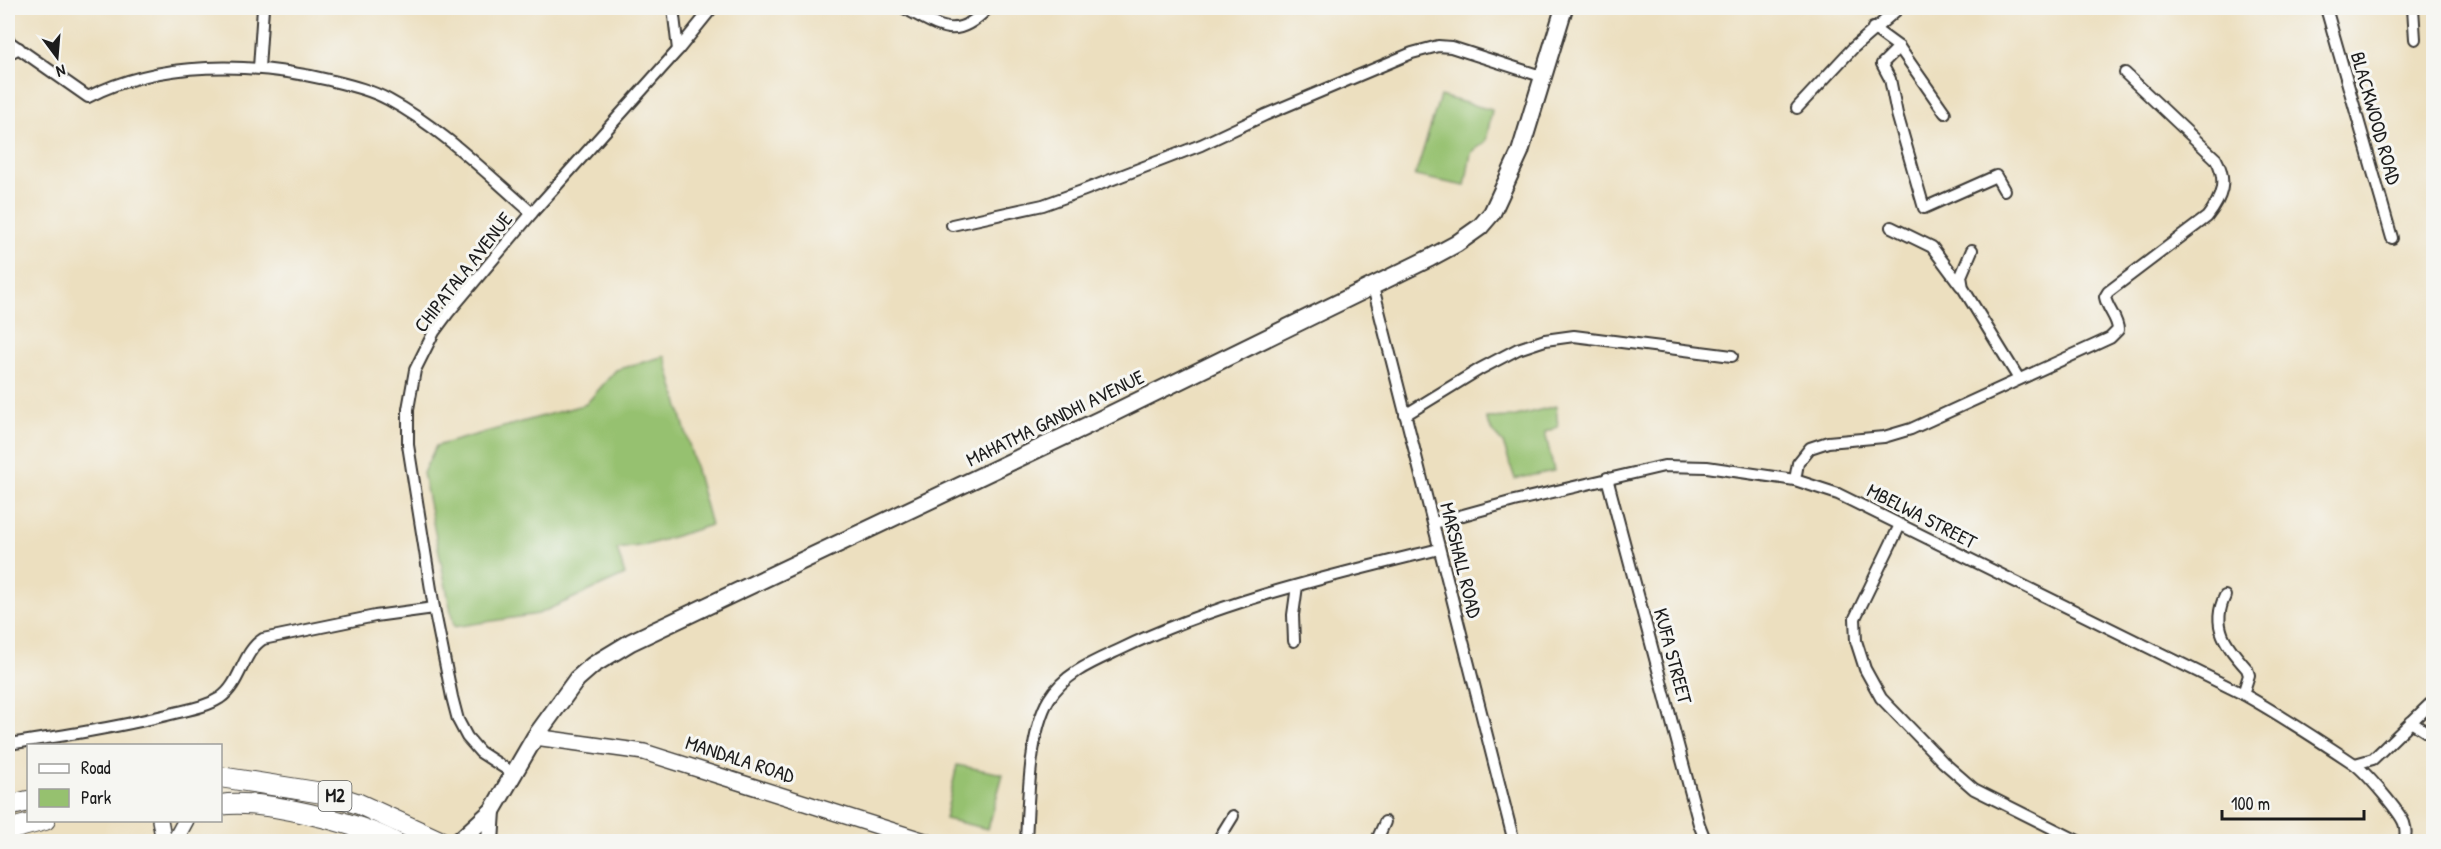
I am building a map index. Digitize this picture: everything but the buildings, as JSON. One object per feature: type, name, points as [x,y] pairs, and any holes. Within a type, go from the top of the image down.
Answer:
[{"type":"highway","name":"M2","points":[[222,777],[330,794],[359,804],[442,842]]},
{"type":"highway","points":[[8,806],[27,801]]},
{"type":"highway","name":"M2","points":[[222,805],[252,805],[324,818],[352,825],[394,842]]},
{"type":"highway","points":[[8,830],[38,822]]},
{"type":"main road","name":"MAHATMA GANDHI AVENUE","points":[[458,842],[492,811],[535,736],[577,679],[593,665],[631,642],[1373,287],[1456,244],[1480,227],[1492,213],[1520,152],[1564,8]]},
{"type":"main road","name":"MAHATMA GANDHI AVENUE","points":[[490,842],[492,811]]},
{"type":"street","points":[[259,68],[263,8]]},
{"type":"street","points":[[673,8],[678,50]]},
{"type":"street","name":"CHIPATALA AVENUE","points":[[514,774],[480,752],[467,737],[458,720],[434,608],[408,445],[410,390],[415,370],[434,332],[448,313],[532,213],[678,50],[712,8]]},
{"type":"street","points":[[904,8],[936,25],[955,29],[976,20],[988,8]]},
{"type":"street","points":[[1797,108],[1874,28],[1899,8]]},
{"type":"street","name":"BLACKWOOD ROAD","points":[[2326,8],[2392,238]]},
{"type":"street","points":[[2413,8],[2415,39]]},
{"type":"street","points":[[1874,28],[1899,47],[1945,113]]},
{"type":"street","points":[[8,41],[88,97],[109,86],[166,74],[227,66],[259,68],[345,84],[388,99],[421,119],[532,213]]},
{"type":"street","points":[[951,225],[1043,205],[1092,187],[1201,145],[1265,115],[1402,57],[1438,46],[1451,47],[1544,77]]},
{"type":"street","points":[[1899,47],[1882,64],[1890,78],[1897,114],[1924,208],[1996,176],[2004,190]]},
{"type":"street","points":[[8,54],[19,48]]},
{"type":"street","points":[[1795,480],[1798,463],[1810,448],[1828,442],[1884,437],[1911,429],[2110,338],[2118,330],[2118,324],[2106,303],[2105,297],[2108,292],[2207,217],[2220,195],[2224,182],[2222,170],[2216,159],[2125,73]]},
{"type":"street","points":[[1891,227],[1932,247],[1963,288],[2019,379]]},
{"type":"street","points":[[1963,288],[1961,276],[1972,250]]},
{"type":"street","name":"MARSHALL ROAD","points":[[1373,287],[1514,842]]},
{"type":"street","points":[[1405,415],[1518,349],[1545,340],[1574,336],[1732,356]]},
{"type":"street","name":"MBELWA STREET","points":[[1434,523],[1607,478],[1664,466],[1683,465],[1795,480],[1838,494],[2243,694],[2289,720],[2355,764],[2397,810],[2404,824],[2406,836],[2404,842]]},
{"type":"street","name":"KUFA STREET","points":[[1607,478],[1699,824],[1706,842]]},
{"type":"street","points":[[1900,525],[1855,618],[1856,641],[1865,669],[1881,698],[1942,762],[1974,789],[2080,842]]},
{"type":"street","points":[[1026,842],[1032,765],[1040,722],[1049,699],[1064,680],[1089,664],[1197,615],[1439,549]]},
{"type":"street","points":[[1294,641],[1293,615],[1297,586]]},
{"type":"street","points":[[2225,596],[2219,630],[2232,652],[2247,669],[2249,675],[2243,694]]},
{"type":"street","points":[[8,744],[120,726],[211,703],[230,689],[256,644],[263,639],[375,616],[434,608]]},
{"type":"street","points":[[2355,764],[2373,759],[2433,702]]},
{"type":"street","points":[[2411,722],[2433,737]]},
{"type":"street","name":"MANDALA ROAD","points":[[535,736],[644,752],[928,842]]},
{"type":"street","points":[[1217,842],[1233,816]]},
{"type":"street","points":[[160,822],[164,842]]},
{"type":"street","points":[[174,842],[185,822]]},
{"type":"street","points":[[1376,842],[1385,822]]},
{"type":"green space","points":[[1440,96],[1492,110],[1486,141],[1471,153],[1465,186],[1415,176]]},
{"type":"green space","points":[[665,356],[711,525],[647,545],[617,549],[625,575],[538,614],[454,627],[423,473],[436,446],[586,404],[616,370]]},
{"type":"green space","points":[[1556,406],[1558,427],[1545,432],[1554,471],[1515,479],[1503,443],[1492,431],[1486,418],[1512,417]]},
{"type":"green space","points":[[957,765],[1003,774],[988,829],[945,819]]}]
